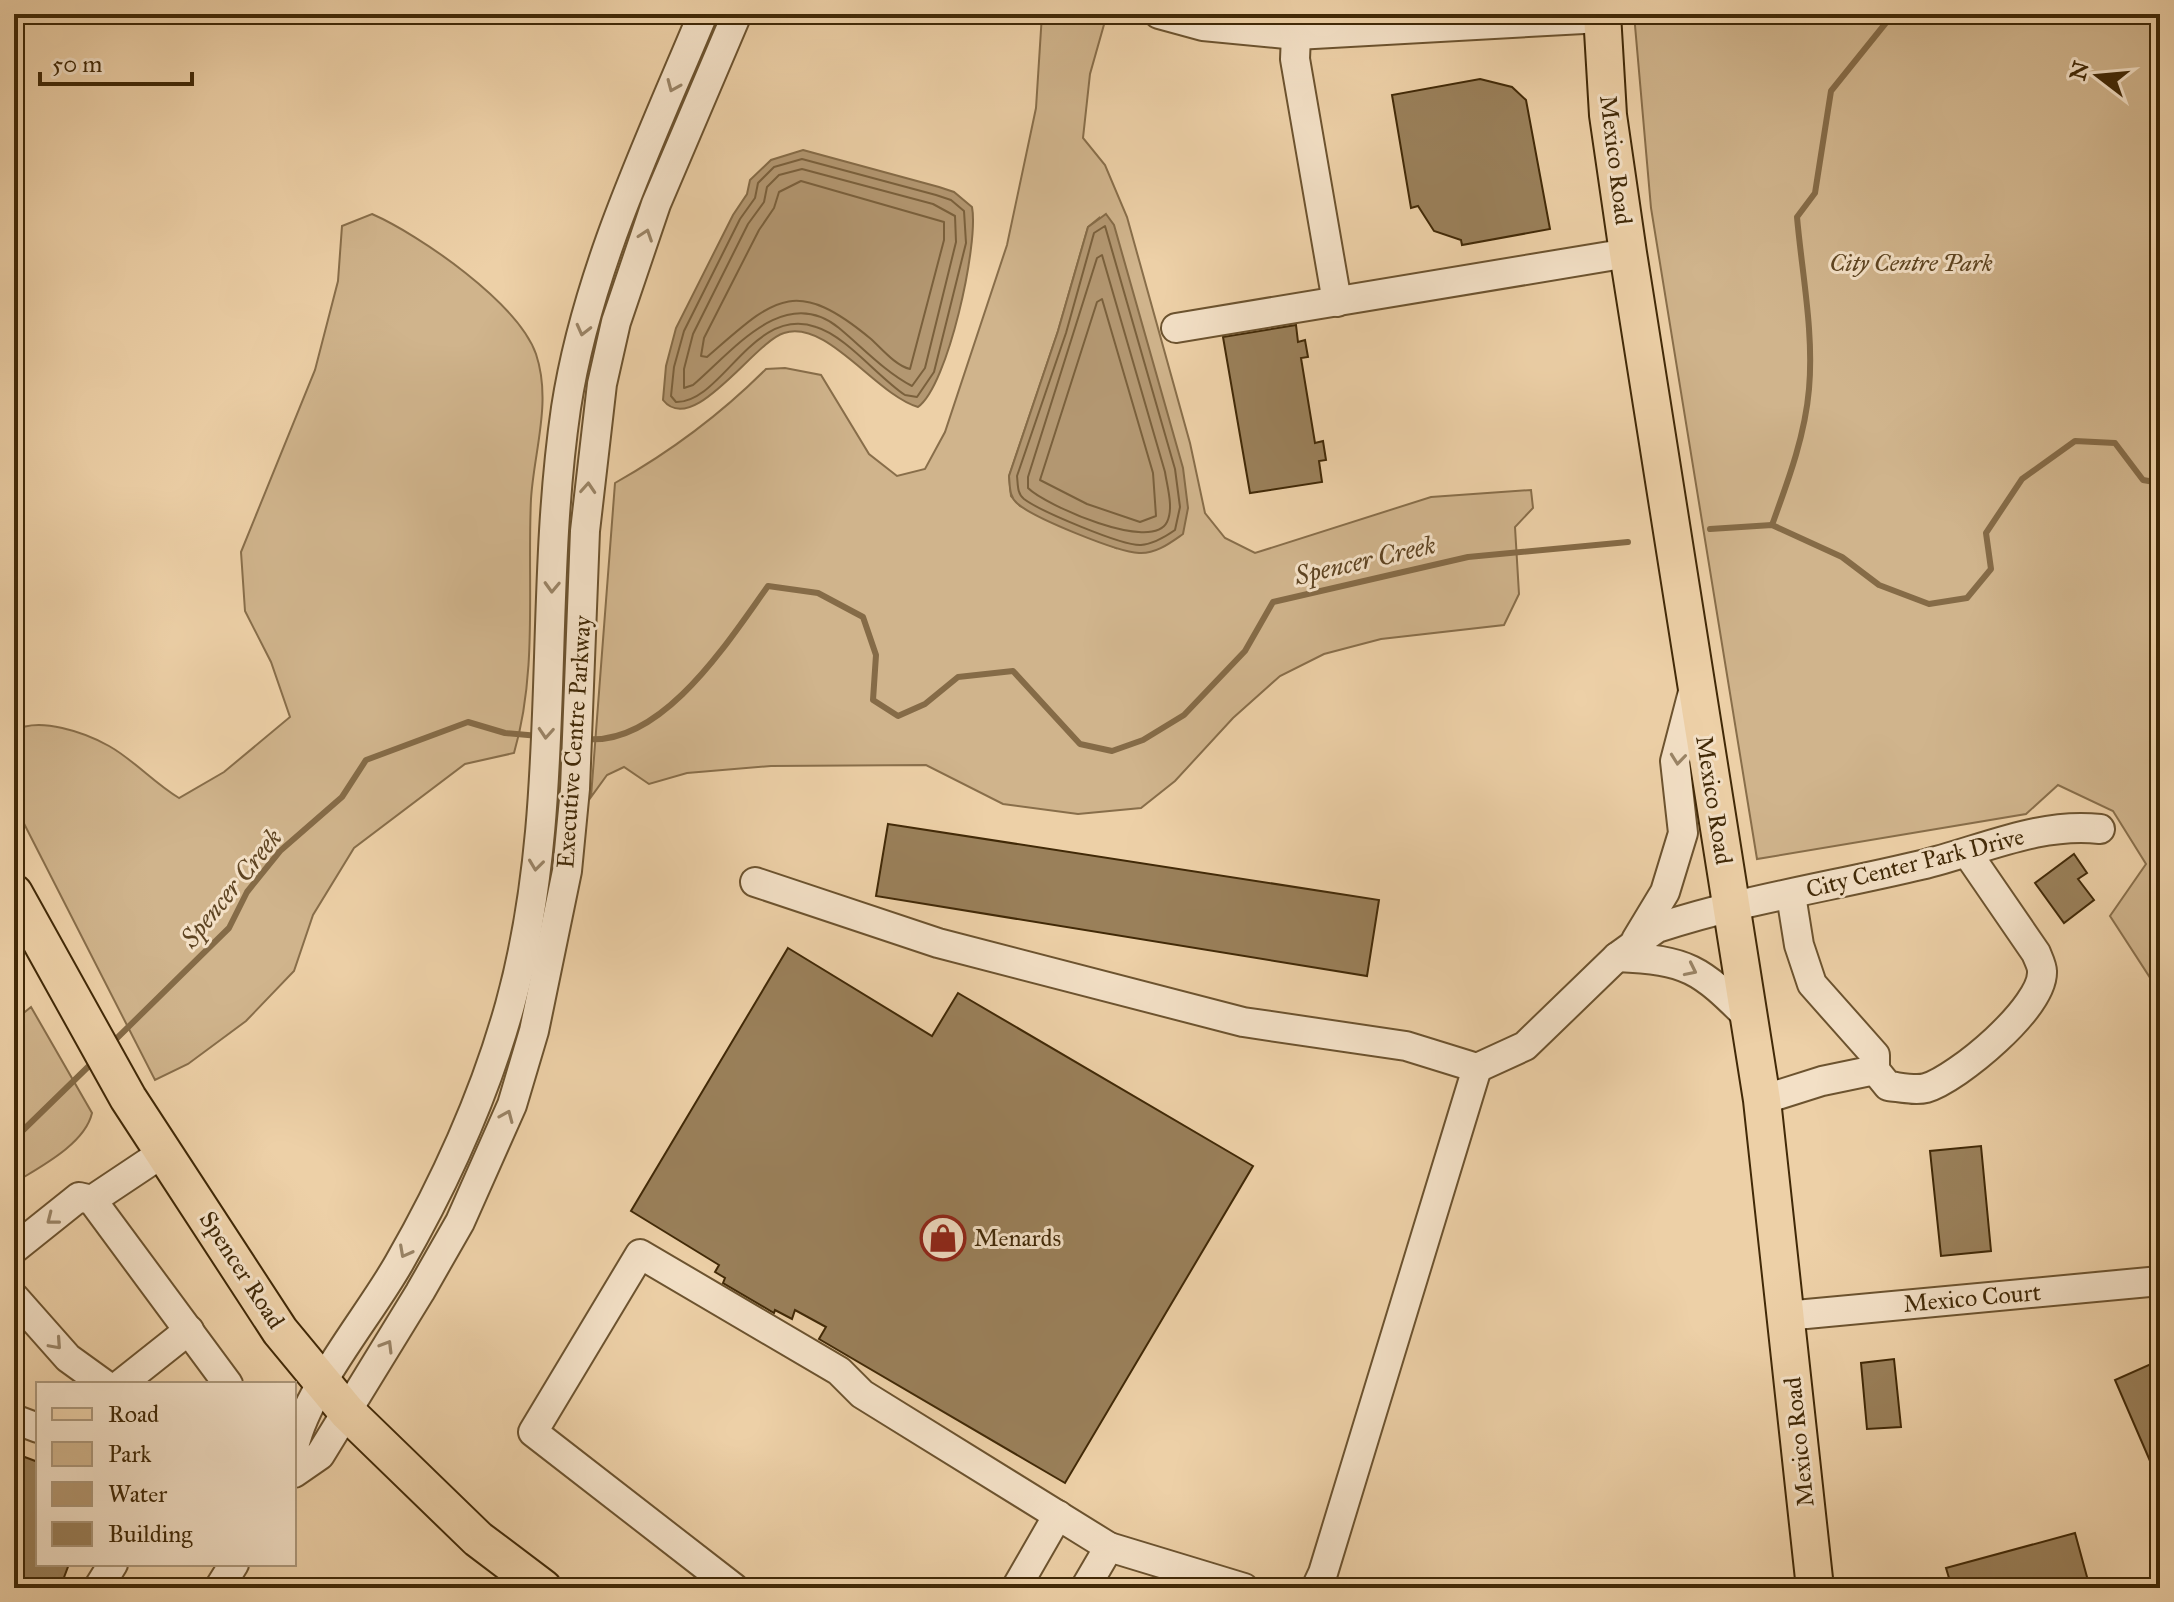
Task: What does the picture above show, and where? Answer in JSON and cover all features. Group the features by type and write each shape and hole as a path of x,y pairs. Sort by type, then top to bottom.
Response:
{"main road":[{"name":"Mexico Road","path":"1602,16 1608,115 1628,253 1762,1100 1815,1588"},
{"name":"Spencer Road","path":"14,893 128,1098 280,1331 347,1412 478,1539 543,1588"}],"street":[{"name":"Executive Centre Parkway","path":"296,1438 324,1384 399,1263 468,1126 510,1003 524,942 537,858 550,679 558,477 576,356 607,252 703,14"},
{"name":"Executive Centre Parkway","path":"296,1472 320,1455 460,1222 512,1105 554,948 575,789 589,468 602,384 616,322 656,204 737,14"},
{"path":"1159,14 1203,26 1262,35 1296,35 1412,22 1602,16"},
{"path":"1296,35 1297,67 1337,302"},
{"path":"1176,328 1628,253"},
{"path":"755,882 938,943 1212,1014 1406,1046 1477,1068 1525,1046 1627,948 1665,892 1683,833 1675,761 1695,683"},
{"name":"City Center Park Drive","path":"1627,948 1680,920 1968,854 2053,828 2100,829"},
{"path":"1791,895 1799,945 1812,984 1875,1055 1875,1070 1888,1086 1923,1090 1948,1078 1987,1049 2037,989 2042,972 2036,953 1968,854"},
{"path":"1627,948 1693,968 1749,1018"},
{"path":"1316,1588 1328,1558 1477,1068"},
{"path":"1762,1100 1822,1081 1875,1070"},
{"path":"92,1200 164,1152"},
{"path":"14,1249 79,1197 92,1200 227,1382"},
{"path":"734,1588 533,1432 640,1254 839,1371 862,1394 1109,1547 1244,1588"},
{"name":"Mexico Court","path":"1785,1316 2160,1281"},
{"path":"14,1297 68,1358 101,1382"},
{"path":"124,1382 189,1330"},
{"path":"14,1419 36,1427"},
{"path":"1016,1588 1058,1515"},
{"path":"1085,1588 1109,1547"},
{"path":"98,1588 112,1566"},
{"path":"219,1588 233,1566"}],"green space":[{"path":"1042,14 1107,14 1090,74 1083,138 1105,165 1127,217 1190,443 1205,513 1225,538 1255,553 1431,497 1531,490 1533,508 1515,527 1519,594 1504,625 1381,639 1324,654 1280,676 1233,718 1175,781 1141,808 1078,814 1003,804 926,765 771,766 687,773 649,784 624,767 607,775 591,797 615,483 694,431 766,369 785,368 821,375 869,454 897,476 925,469 945,432 1007,245 1036,108","holes":["1099,218 1116,548 1020,506 1011,496 1009,476 1058,331 1088,227"]},
{"name":"City Centre Park","path":"1634,14 2160,14 2160,993 2110,916 2146,864 2113,811 2058,785 2026,814 1757,859 1651,208"},
{"path":"372,214 440,254 489,293 526,334 541,372 541,426 531,499 529,659 514,753 465,764 354,848 313,915 294,971 246,1021 188,1064 155,1080 14,804 14,731 36,725 62,728 88,736 118,752 179,798 224,772 290,717 271,662 245,611 241,552 315,370 338,281 342,226"},
{"path":"31,1007 92,1113 81,1135 71,1145 14,1183 14,1029 15,1020"}],"water":[{"path":"803,150 954,192 972,207 971,250 966,281 940,372 918,407 902,400 817,337 800,332 784,333 771,340 707,398 690,407 676,408 663,400 666,366 676,328 733,215 747,194 750,180 771,160"},
{"path":"1106,214 1114,225 1183,468 1188,508 1183,534 1145,553 1113,547 1041,517 1015,501 1010,488 1009,476 1058,331 1088,227"}],"building":[{"path":"1480,79 1512,87 1526,100 1550,229 1462,245 1461,240 1434,231 1418,206 1411,208 1392,95"},
{"path":"1296,325 1298,342 1305,340 1308,357 1301,358 1315,443 1323,441 1326,460 1319,461 1322,482 1250,493 1223,337"},
{"path":"888,824 1379,900 1367,976 876,896"},
{"path":"2074,854 2087,873 2078,879 2094,900 2064,923 2035,883"},
{"name":"Menards","path":"788,948 932,1036 958,993 1253,1166 1065,1483 819,1339 826,1327 795,1310 792,1319 775,1310 774,1313 723,1283 725,1278 715,1272 719,1265 631,1211"},
{"path":"1981,1146 1991,1251 1941,1256 1930,1151"},
{"path":"1894,1359 1901,1427 1867,1429 1861,1363"},
{"path":"2160,1360 2160,1484 2115,1380"},
{"path":"14,1453 36,1461 36,1566 68,1566 60,1588 14,1588"},
{"path":"2075,1533 2090,1588 1952,1588 1946,1568"}],"waterway":[{"path":"1772,525 1800,441 1809,389 1809,325 1797,217 1815,193 1831,91 1889,19 1889,14"},
{"name":"Spencer Creek","path":"1710,529 1772,525 1842,557 1879,585 1929,604 1967,598 1991,569 1986,533 2022,479 2075,441 2115,443 2143,480 2160,483"},
{"name":"Spencer Creek","path":"586,739 614,737 641,726 667,708 714,660 768,586 818,593 863,617 876,655 873,700 898,716 925,704 958,677 1013,671 1080,744 1112,751 1143,740 1184,715 1245,651 1273,602 1468,557 1628,542"},
{"name":"Spencer Creek","path":"112,1043 229,928 247,892 280,851 342,797 366,760 468,722 505,733 539,736"},
{"name":"Spencer Creek","path":"14,1139 93,1062"}],"place":[{"name":"Menards","path":"943,1238"}]}
